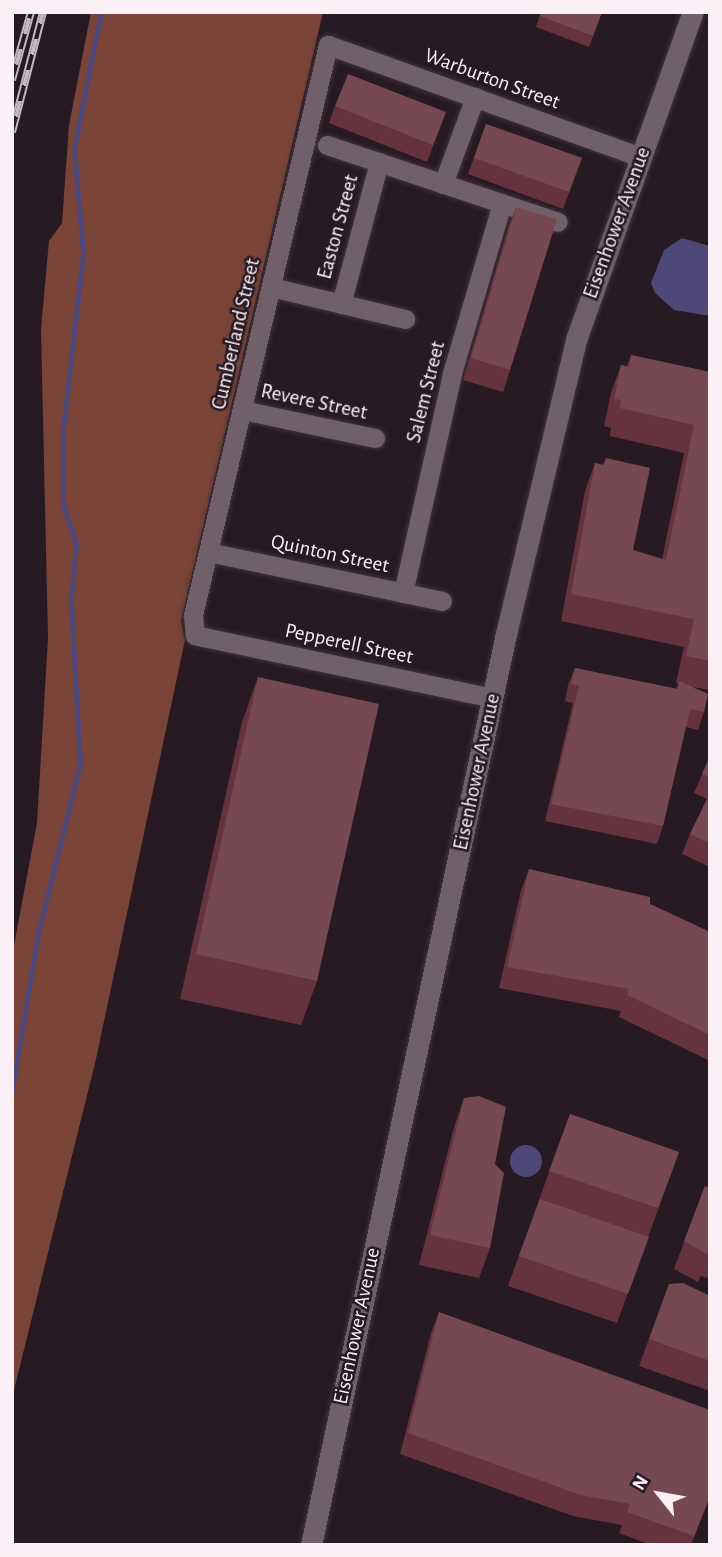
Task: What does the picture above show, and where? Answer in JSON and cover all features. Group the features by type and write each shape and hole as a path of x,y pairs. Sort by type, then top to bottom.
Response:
{"main road":[{"name":"Eisenhower Avenue","path":"311,1545 493,698 577,337 693,12"}],"street":[{"name":"Warburton Street","path":"328,45 640,157"},
{"name":"Cumberland Street","path":"195,635 208,552 328,45"},
{"path":"443,184 475,97"},
{"path":"327,145 558,222"},
{"name":"Easton Street","path":"341,304 379,162"},
{"name":"Salem Street","path":"403,593 452,373 502,203"},
{"path":"271,287 405,319"},
{"name":"Revere Street","path":"242,410 375,438"},
{"name":"Quinton Street","path":"208,552 442,601"},
{"name":"Pepperell Street","path":"195,635 493,698"}],"shaded area":[{"path":"91,12 323,12 181,621 185,640 96,1059 12,1398 12,956 37,823 48,638 41,329 49,241 62,223 69,125"},
{"path":"682,238 710,246 710,316 674,310 655,293 651,283 664,250"},
{"path":"526,1145 537,1150 542,1161 537,1172 526,1177 515,1172 510,1161 515,1150"}],"building":[{"path":"541,12 602,12 593,36 540,16"},
{"path":"348,74 446,112 433,145 335,106"},
{"path":"486,124 582,158 569,192 474,158"},
{"path":"516,207 557,219 510,370 471,358"},
{"path":"631,355 710,372 710,661 686,656 694,619 571,594 595,463 604,465 606,458 650,468 633,550 666,560 694,425 620,408 621,400 614,399 621,365 629,367"},
{"path":"575,668 678,689 679,681 708,694 704,712 690,709 663,826 551,804 579,686 571,684"},
{"path":"258,677 379,704 317,981 196,954"},
{"path":"710,756 710,778 702,774"},
{"path":"710,793 710,843 690,834"},
{"path":"529,869 650,897 650,904 710,932 710,1035 627,995 629,989 507,967"},
{"path":"479,1096 506,1107 495,1164 504,1173 490,1248 430,1235 464,1098"},
{"path":"570,1114 679,1152 658,1208 549,1171"},
{"path":"705,1186 710,1188 708,1255 684,1241"},
{"path":"540,1199 649,1237 628,1294 519,1256"},
{"path":"683,1283 710,1296 710,1361 649,1339 669,1284"},
{"path":"439,1312 710,1410 710,1496 694,1536 627,1512 630,1504 581,1495 408,1433"}],"waterway":[{"path":"12,1089 38,933 80,764 71,601 76,544 63,505 63,429 83,253 74,149 101,12"}],"railway":[{"path":"12,80 31,12"},
{"path":"12,132 43,12"}]}
